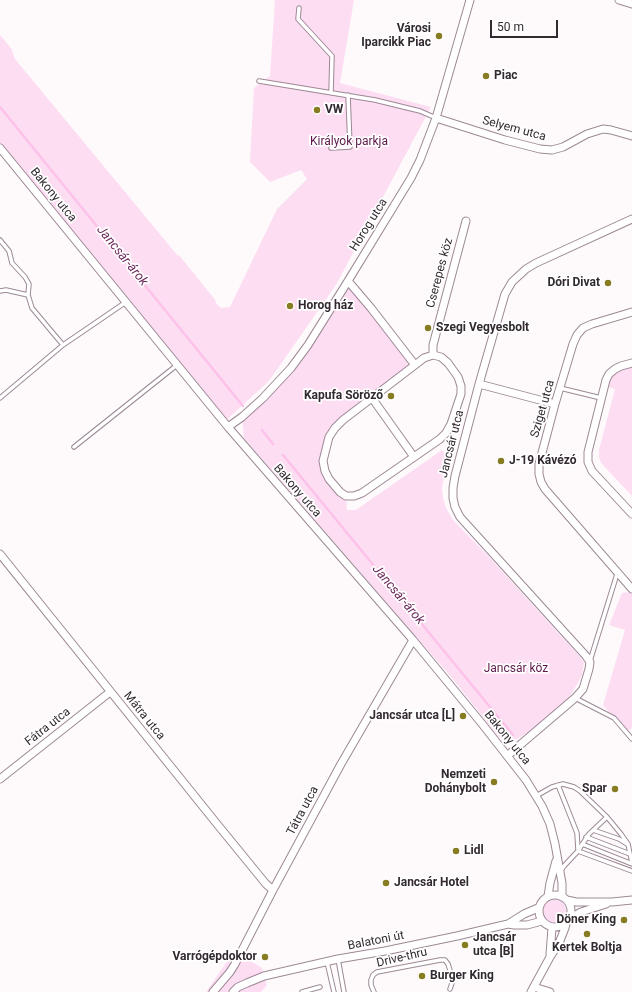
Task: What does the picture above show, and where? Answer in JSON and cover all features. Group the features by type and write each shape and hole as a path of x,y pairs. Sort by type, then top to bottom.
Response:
{"street":[{"name":"Horog utca","path":"228,427 242,417 263,398 291,368 308,346 411,178 420,160 436,118 470,0"},
{"path":"619,0 632,4"},
{"name":"Selyem utca","path":"436,118 505,140 540,149 552,150 563,147 587,134 603,129 632,136"},
{"name":"Bakony utca","path":"0,148 228,427 413,640 508,756 536,796 550,824 564,898"},
{"name":"Jancsár utca","path":"590,662 460,517 455,508 453,488 479,384 505,294 512,282 536,262 632,219"},
{"name":"Cserepes köz","path":"433,355 433,345 466,221"},
{"path":"348,281 415,365"},
{"name":"Sziget utca","path":"632,312 592,324 584,328 577,335 555,404 539,464 541,482 546,489 632,589"},
{"path":"433,355 441,357 448,363 458,377 462,394 451,424 446,433 440,439 372,487 354,496 346,496 340,492 325,471 323,461 329,437 343,420 415,365 424,358 433,355"},
{"path":"632,363 615,369 606,380 588,452 588,462 592,471 632,514"},
{"path":"479,384 555,404"},
{"path":"372,398 414,457"},
{"name":"Mátra utca","path":"0,554 110,692 266,884 273,890"},
{"name":"Tátra utca","path":"213,992 235,964 341,764 413,640"},
{"path":"508,756 575,698 583,689 590,662"},
{"name":"Fátra utca","path":"0,779 110,692"},
{"name":"Bakony utca","path":"548,896 557,858"},
{"path":"612,902 581,912 562,926 552,928 544,924 538,915 540,903 548,896 558,895 576,902 612,902 632,900"},
{"path":"550,992 532,989 559,942 571,914 570,904 564,898"},
{"name":"Balatoni út","path":"233,992 247,982 264,976 338,959 385,951 508,924 524,914 538,908"},
{"name":"Balatoni út","path":"508,924 527,925 542,921"},
{"path":"550,957 552,928"},
{"path":"240,992 247,982"}],"lane":[{"path":"299,8 298,19 332,56 331,93"},
{"path":"259,81 348,95 399,106 436,118"},
{"path":"331,148 350,147 348,95"},
{"path":"0,240 9,251 12,262 29,284 28,295 32,308 63,345"},
{"path":"0,292 6,290 28,295"},
{"path":"0,398 63,345 126,302"},
{"path":"74,447 177,365"},
{"path":"560,388 601,400"},
{"path":"590,662 618,572"},
{"path":"575,698 614,718 632,739"},
{"path":"536,796 558,785 563,784 574,787 586,796 607,817 621,834 628,844 632,863"},
{"path":"558,785 577,833 578,851"},
{"path":"560,873 564,866 578,851 586,837 607,817"},
{"path":"593,830 619,839 628,844"},
{"path":"586,837 630,854"},
{"path":"582,844 632,863"},
{"path":"578,851 632,871"},
{"path":"338,959 344,992"},
{"name":"Drive-thru","path":"374,992 371,985 371,980 373,975 377,972 440,960 445,960 448,964 453,980 450,990"},
{"path":"327,962 334,992"},
{"path":"303,992 320,987"}],"green space":[{"name":"Királyok parkja","path":"275,0 354,0 340,83 431,107 336,285 269,381 221,425 0,155 0,35 11,48 15,59 178,256 179,255 216,301 215,302 221,308 230,307 277,209 307,179 301,170 270,182 250,162 254,88 270,76"},
{"name":"Jancsár köz","path":"348,281 415,365 343,420 329,437 325,471 346,496 347,510 356,510 442,450 450,459 442,488 446,508 453,520 491,559 584,663 582,675 568,699 530,731 517,739 505,741 499,737 452,678 244,438 242,417 291,368"},
{"path":"632,363 632,496 601,463 599,450 615,389 605,386 609,374"},
{"path":"628,592 632,594 632,728 626,732 603,705 625,630 609,625 622,593"},
{"path":"554,899 559,900 565,906 565,916 559,922 554,923 549,922 543,916 542,911 543,906 549,900"},
{"path":"234,951 262,968 267,985 261,992 206,992"}],"waterway":[{"name":"Jancsár-árok","path":"0,107 243,406"},
{"name":"Jancsár-árok","path":"262,430 273,444"},
{"name":"Jancsár-árok","path":"283,455 513,735"}],"place":[{"name":"Városi Iparcikk Piac","path":"439,36"},
{"name":"Piac","path":"486,76"},
{"name":"VW","path":"317,110"},
{"name":"Dóri Divat","path":"608,283"},
{"name":"Horog ház","path":"290,306"},
{"name":"Szegi Vegyesbolt","path":"428,328"},
{"name":"Kapufa Söröző","path":"391,396"},
{"name":"J-19 Kávézó","path":"501,461"},
{"name":"Jancsár utca [L]","path":"463,716"},
{"name":"Nemzeti Dohánybolt","path":"494,782"},
{"name":"Spar","path":"615,789"},
{"name":"Lidl","path":"456,851"},
{"name":"Jancsár Hotel","path":"386,883"},
{"name":"Döner King","path":"624,920"},
{"name":"Kertek Boltja","path":"587,934"},
{"name":"Jancsár utca [B]","path":"465,945"},
{"name":"Varrógépdoktor","path":"265,957"},
{"name":"Burger King","path":"422,976"}]}
